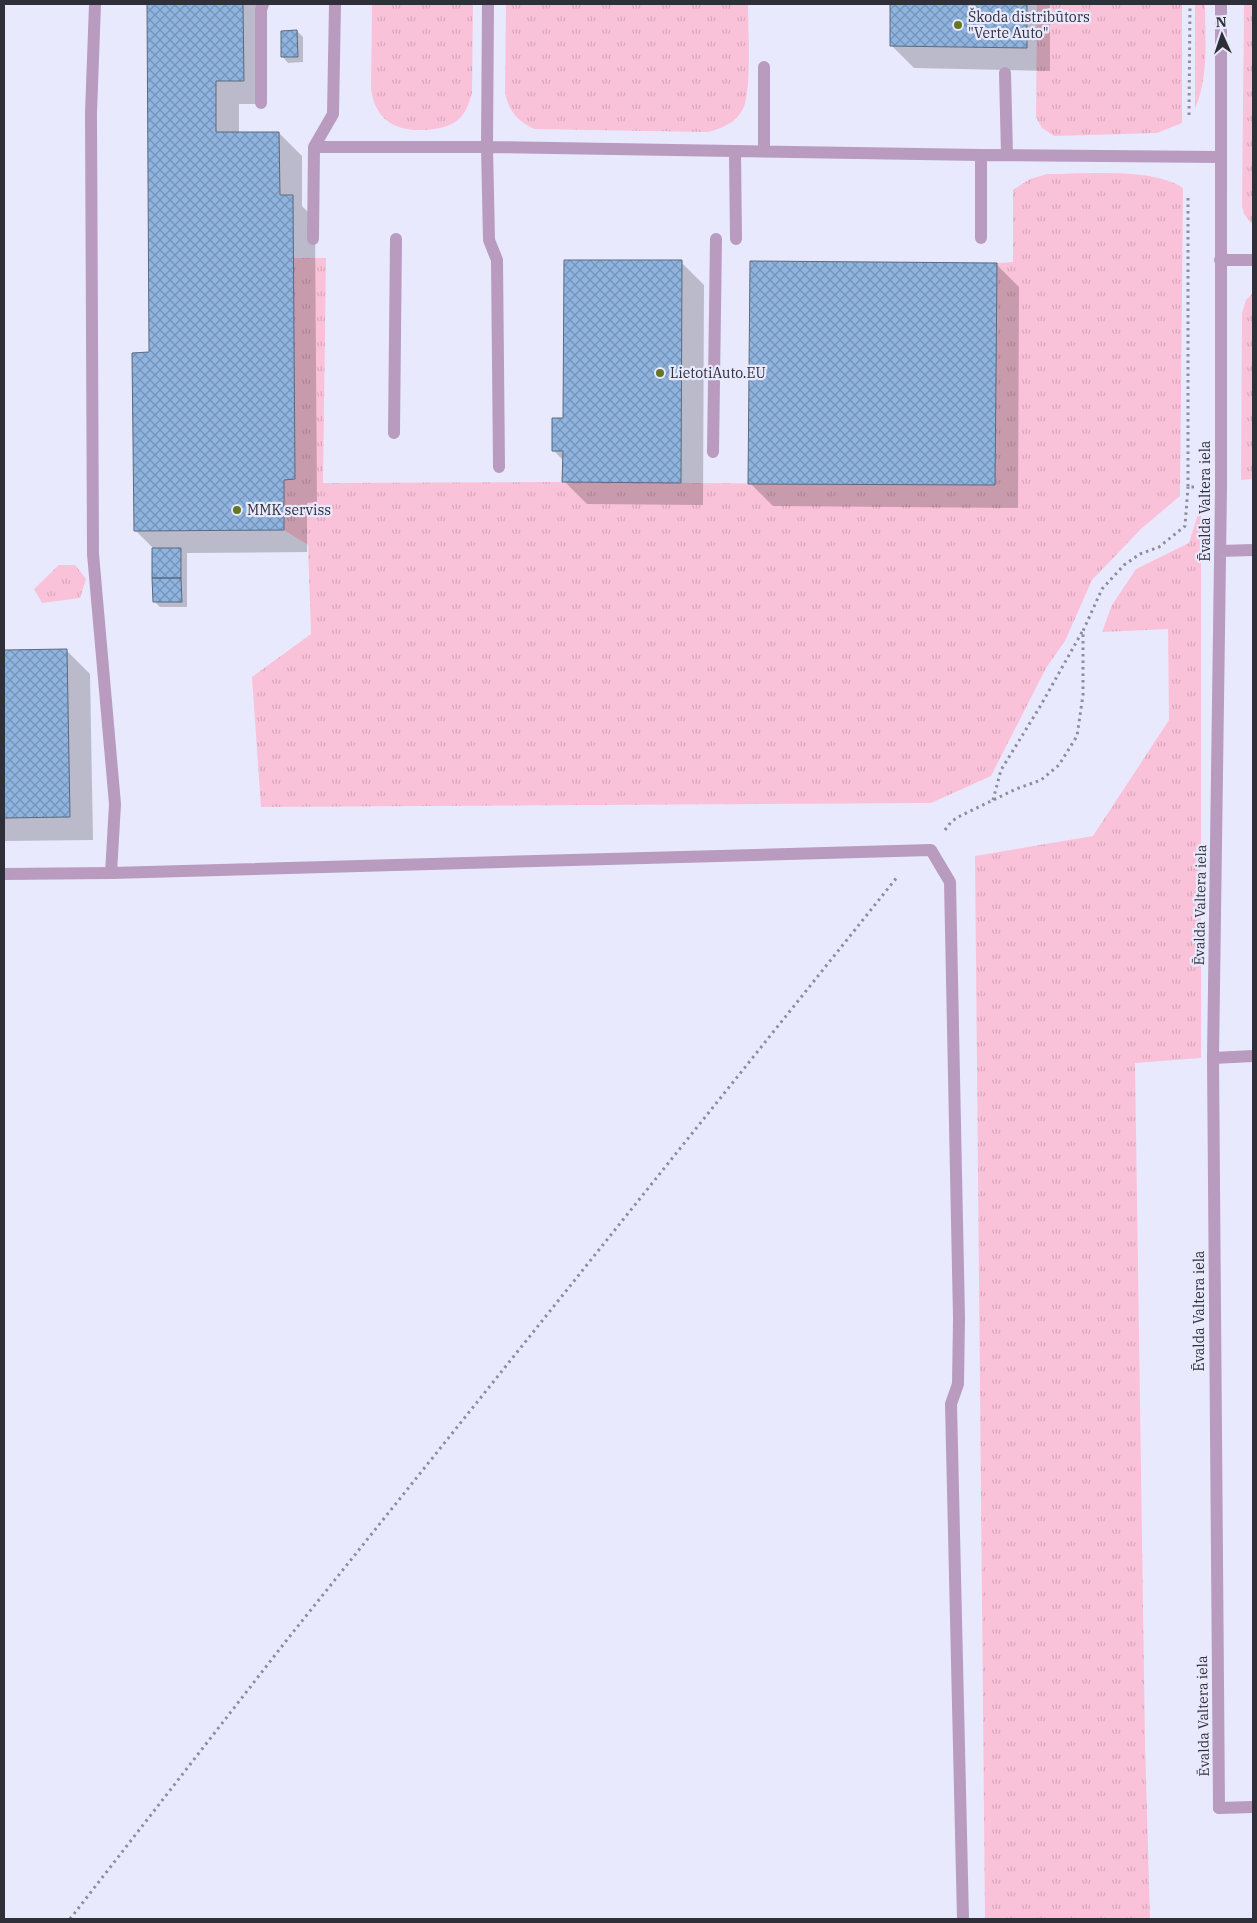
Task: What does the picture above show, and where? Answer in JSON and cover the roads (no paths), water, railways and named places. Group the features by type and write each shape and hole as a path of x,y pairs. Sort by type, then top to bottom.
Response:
{"street":[{"path":"95,4 91,113 93,554 115,804 111,873"},
{"path":"261,103 261,10 263,4"},
{"path":"313,239 314,147 333,114 335,4"},
{"path":"488,4 487,147 489,240 497,260 499,467"},
{"name":"Ēvalda Valtera iela","path":"1221,4 1221,488 1213,1058 1220,1808 1253,1807"},
{"path":"764,67 764,151"},
{"path":"1005,73 1007,155"},
{"path":"314,147 487,147 735,152 1220,157"},
{"path":"735,152 736,239"},
{"path":"981,155 981,238"},
{"path":"394,433 396,239"},
{"path":"713,452 716,239"},
{"path":"1220,260 1253,260"},
{"path":"1220,551 1253,550"},
{"path":"4,874 111,873 931,850 950,882 959,1318 958,1384 951,1404 962,1919"},
{"path":"1213,1058 1253,1056"}],"place":[{"name":"Škoda distribūtors \"Verte Auto\"","path":"958,25"},
{"name":"LietotiAuto.EU","path":"660,373"},
{"name":"MMK serviss","path":"237,510"}]}
